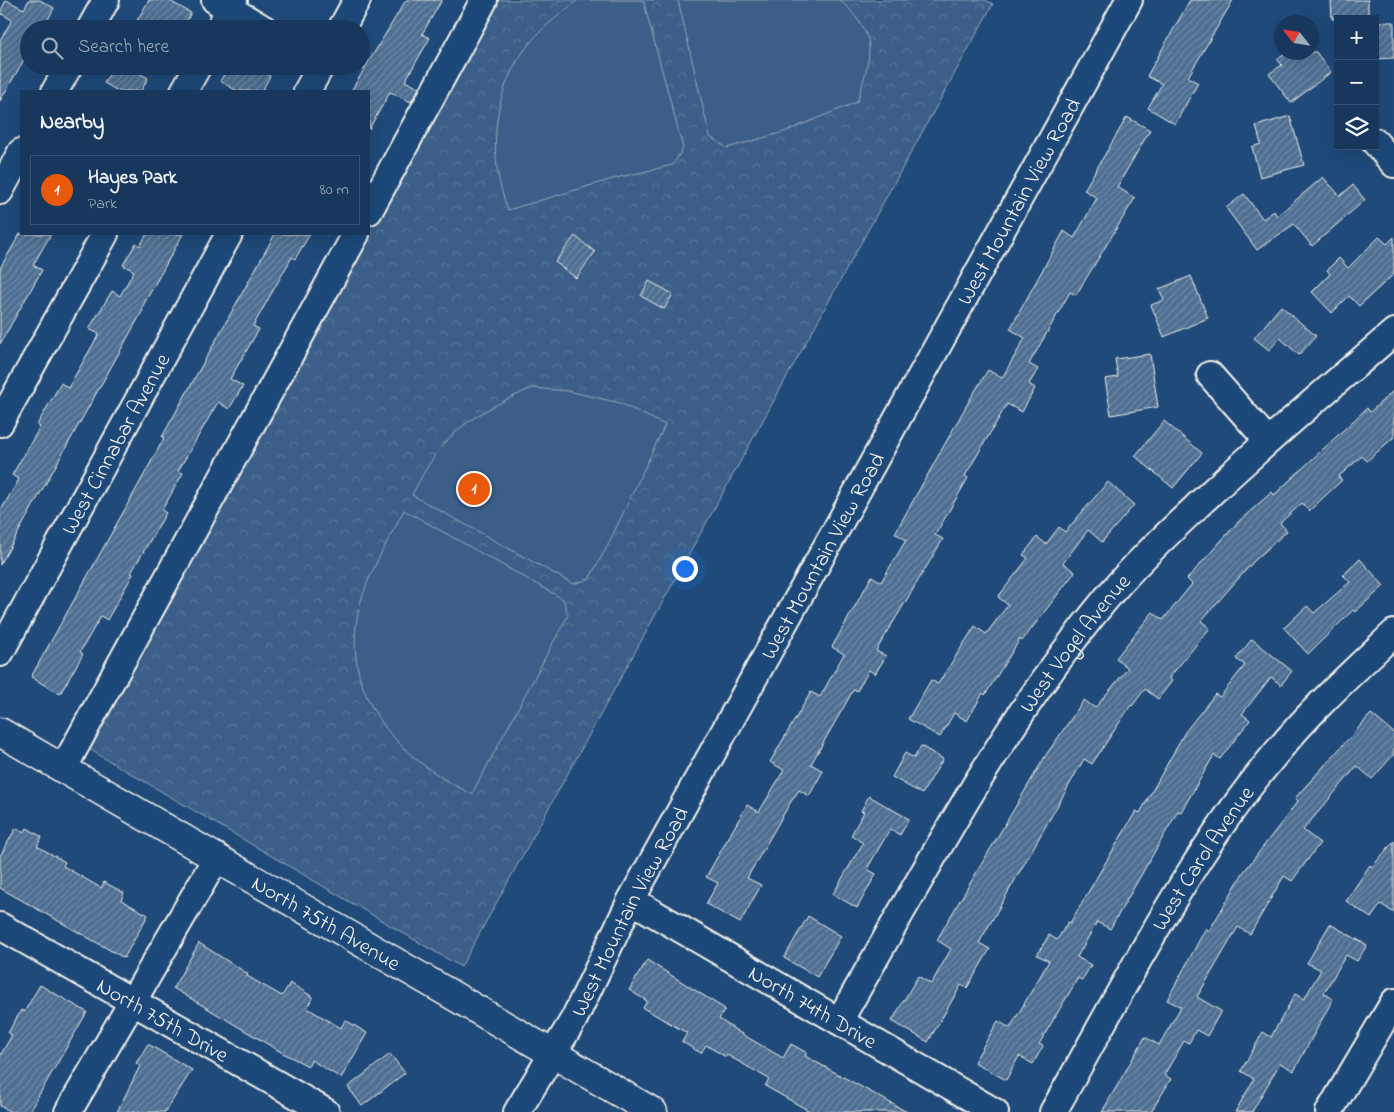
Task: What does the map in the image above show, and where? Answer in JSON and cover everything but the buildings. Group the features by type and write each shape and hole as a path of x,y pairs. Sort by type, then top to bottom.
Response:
{"main road":[{"name":"North 75th Avenue","path":"0,732 653,1112"}],"street":[{"path":"95,20 106,0"},
{"path":"346,20 357,0"},
{"path":"370,209 484,0"},
{"name":"West Mountain View Road","path":"517,1112 574,1019 631,900 1129,0"},
{"path":"224,9 246,20"},
{"path":"56,90 64,75"},
{"path":"185,90 193,75"},
{"path":"308,90 316,75"},
{"path":"1379,147 1394,164"},
{"path":"0,191 20,154"},
{"path":"0,423 104,235"},
{"name":"West Cinnabar Avenue","path":"0,653 228,235"},
{"path":"63,769 355,235"},
{"name":"West Vogel Avenue","path":"839,1022 958,817 1058,659 1106,598 1162,538 1268,441 1394,332"},
{"path":"1210,375 1268,441"},
{"name":"West Carol Avenue","path":"1053,1112 1192,868 1229,816 1277,752 1336,688 1394,633"},
{"path":"68,1112 217,857"},
{"name":"North 74th Drive","path":"631,900 995,1112"},
{"name":"North 75th Drive","path":"0,926 326,1112"},
{"path":"1329,1112 1394,1002"}],"green space":[{"path":"494,0 985,0 993,4 461,967 82,745 370,235 370,224"},
{"path":"578,0 643,0 683,148 673,165 616,178 508,210 497,170 496,150 496,129 504,89 512,70 529,44 548,24"},
{"path":"678,0 839,0 859,21 868,42 867,69 857,102 784,132 727,148 710,137"},
{"path":"532,388 568,391 620,403 665,425 607,547 589,579 573,584 412,495 423,473 435,456 460,428 491,408"},
{"path":"404,510 563,599 568,615 472,794 425,766 404,748 386,728 371,706 361,681 356,655 358,611 368,581"}],"place":[{"name":"Hayes Park","path":"474,489"}]}
